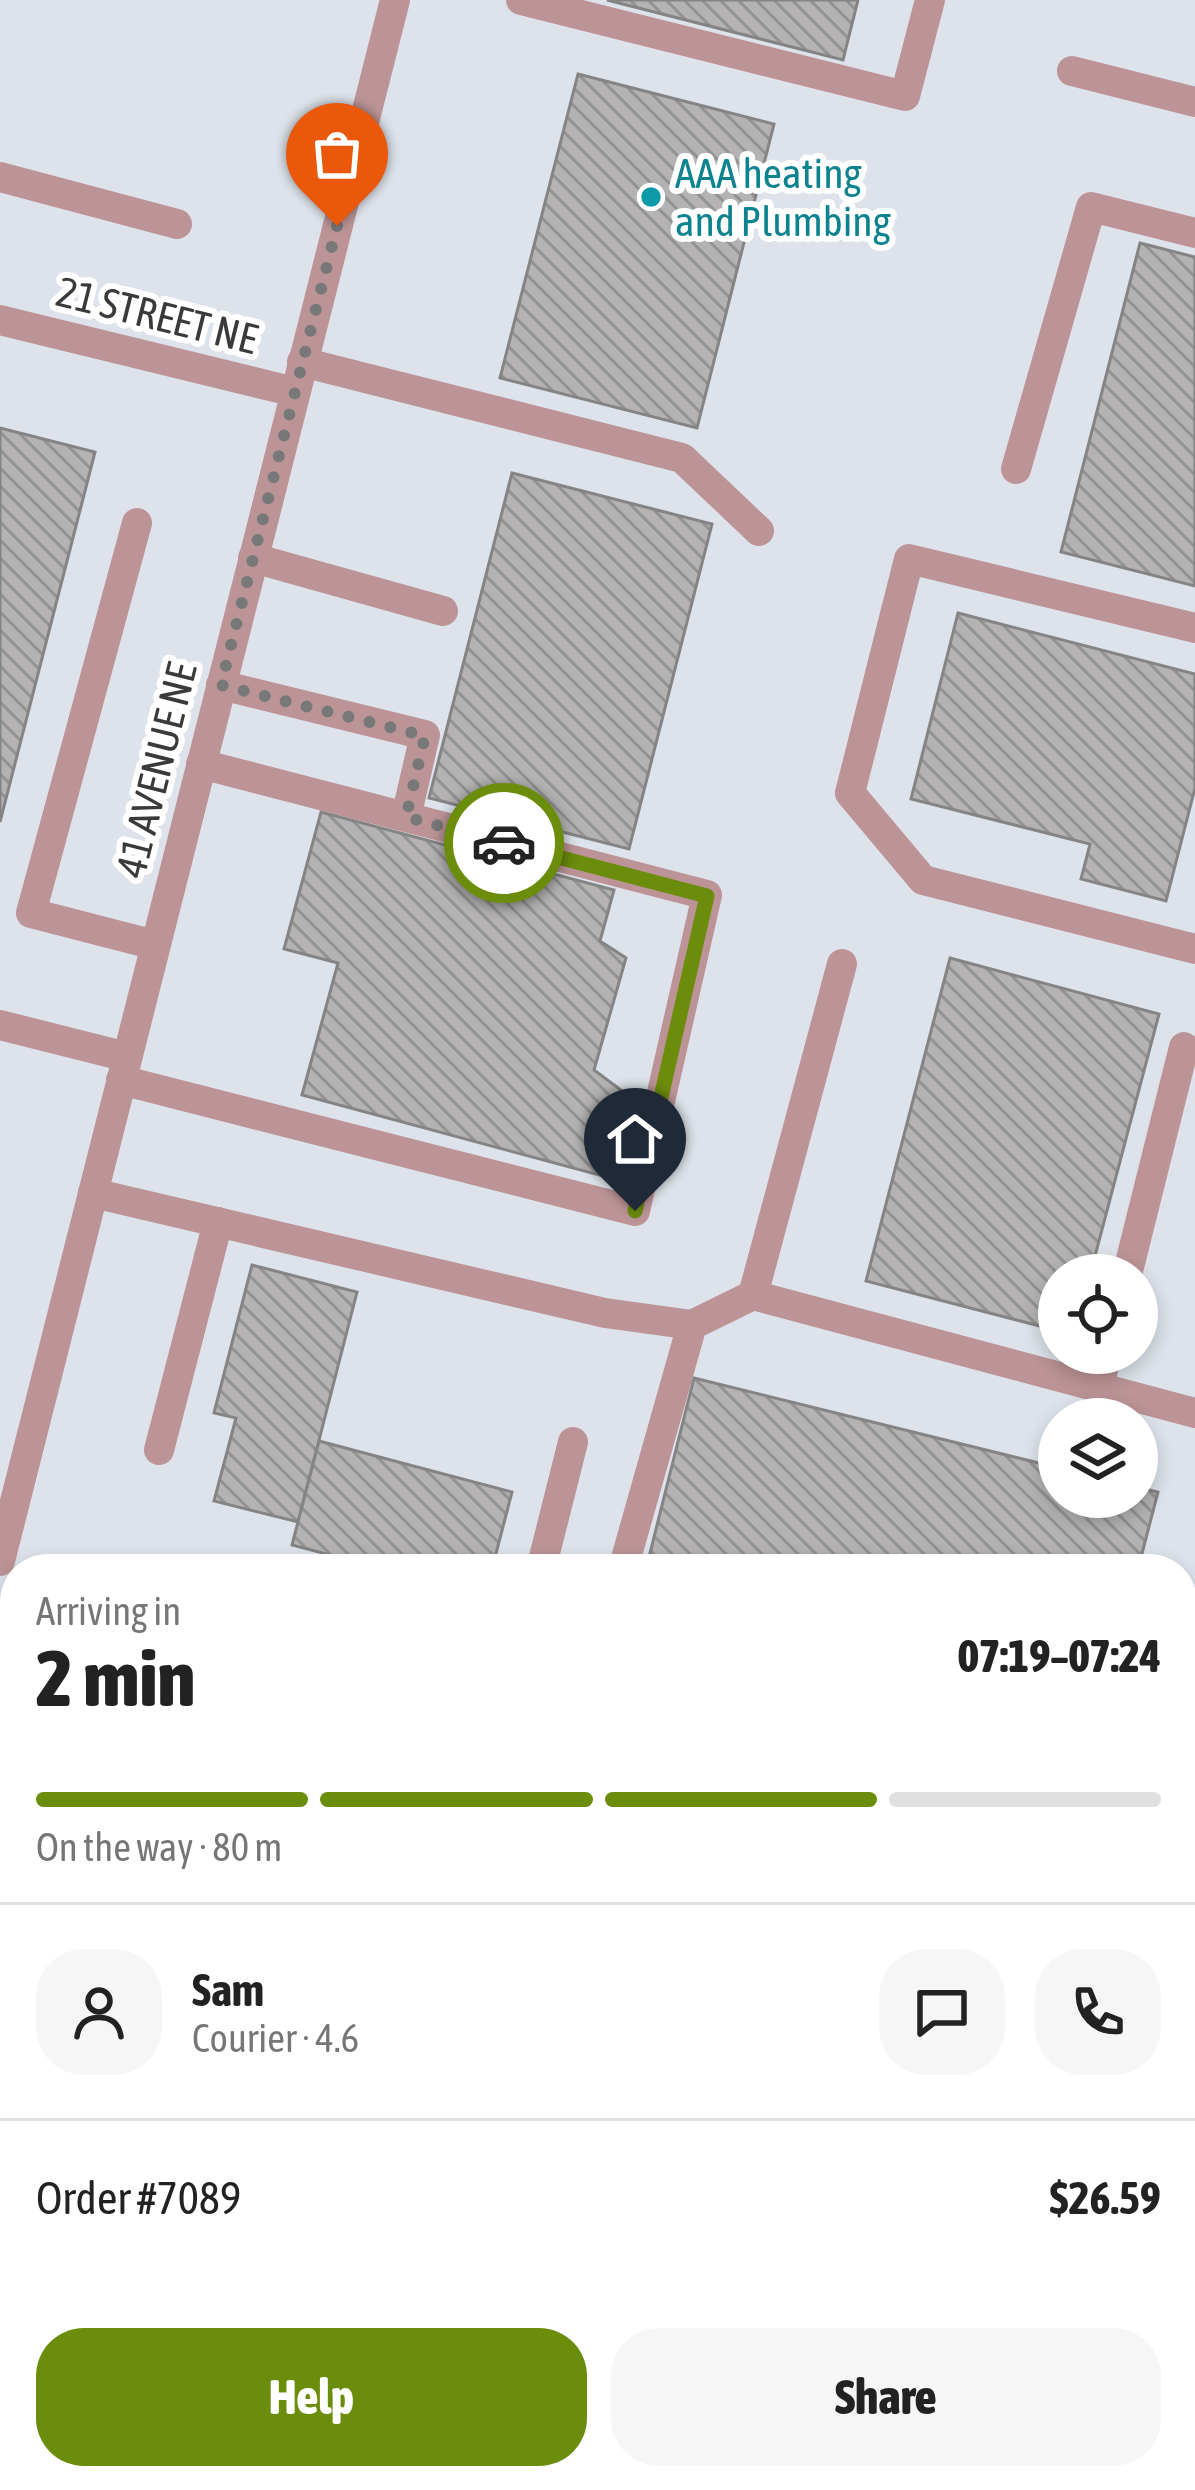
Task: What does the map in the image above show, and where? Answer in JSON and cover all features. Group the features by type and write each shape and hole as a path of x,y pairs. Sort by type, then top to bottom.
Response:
{"street":[{"name":"41 AVENUE NE","path":"2,1554 395,0"},
{"path":"521,0 553,4 905,96 930,0"},
{"path":"1072,71 1195,102"},
{"path":"0,177 178,224"},
{"path":"1016,469 1091,206 1195,232"},
{"name":"21 STREET NE","path":"0,320 295,392"},
{"path":"302,362 682,458 759,530"},
{"path":"137,523 32,914 155,945"},
{"path":"253,558 443,611"},
{"path":"1195,628 908,559 850,793 923,880 1195,949"},
{"path":"221,685 425,736 406,817"},
{"path":"0,1025 124,1069 635,1211 707,896 201,764"},
{"path":"753,1295 842,964"},
{"path":"1132,1254 1184,1047"},
{"path":"93,1193 605,1313 692,1325 753,1295 1195,1413"},
{"path":"160,1450 218,1222"},
{"path":"627,1554 692,1325"},
{"path":"1099,1387 1102,1374"},
{"path":"545,1554 573,1442"}],"shaded area":[{"path":"0,0 1195,0 1195,1554 0,1554"}],"building":[{"path":"607,0 858,0 843,60"},
{"name":"AAA heating and Plumbing","path":"578,74 774,124 697,428 500,378"},
{"path":"1140,243 1195,257 1195,586 1061,552"},
{"path":"0,428 95,452 0,822"},
{"path":"512,473 712,524 629,849 429,798"},
{"path":"958,613 1195,674 1195,788 1166,901 1081,879 1090,844 911,799"},
{"path":"321,812 614,890 600,941 626,958 594,1070 621,1090 597,1122 624,1142 614,1179 302,1095 338,963 284,949"},
{"path":"950,958 1159,1014 1096,1254 1038,1254 1038,1326 866,1281"},
{"path":"252,1265 357,1292 298,1522 214,1501 236,1418 214,1413"},
{"path":"694,1378 1038,1463 1038,1518 1151,1518 1142,1554 650,1554"},
{"path":"319,1441 512,1492 496,1554 326,1554 292,1545"}],"way so far":[{"path":"337,226 221,685 425,736 406,817 504,843"}],"place":[{"name":"AAA heating and Plumbing","path":"651,197"}],"route":[{"path":"504,843 707,896 635,1211"}]}
